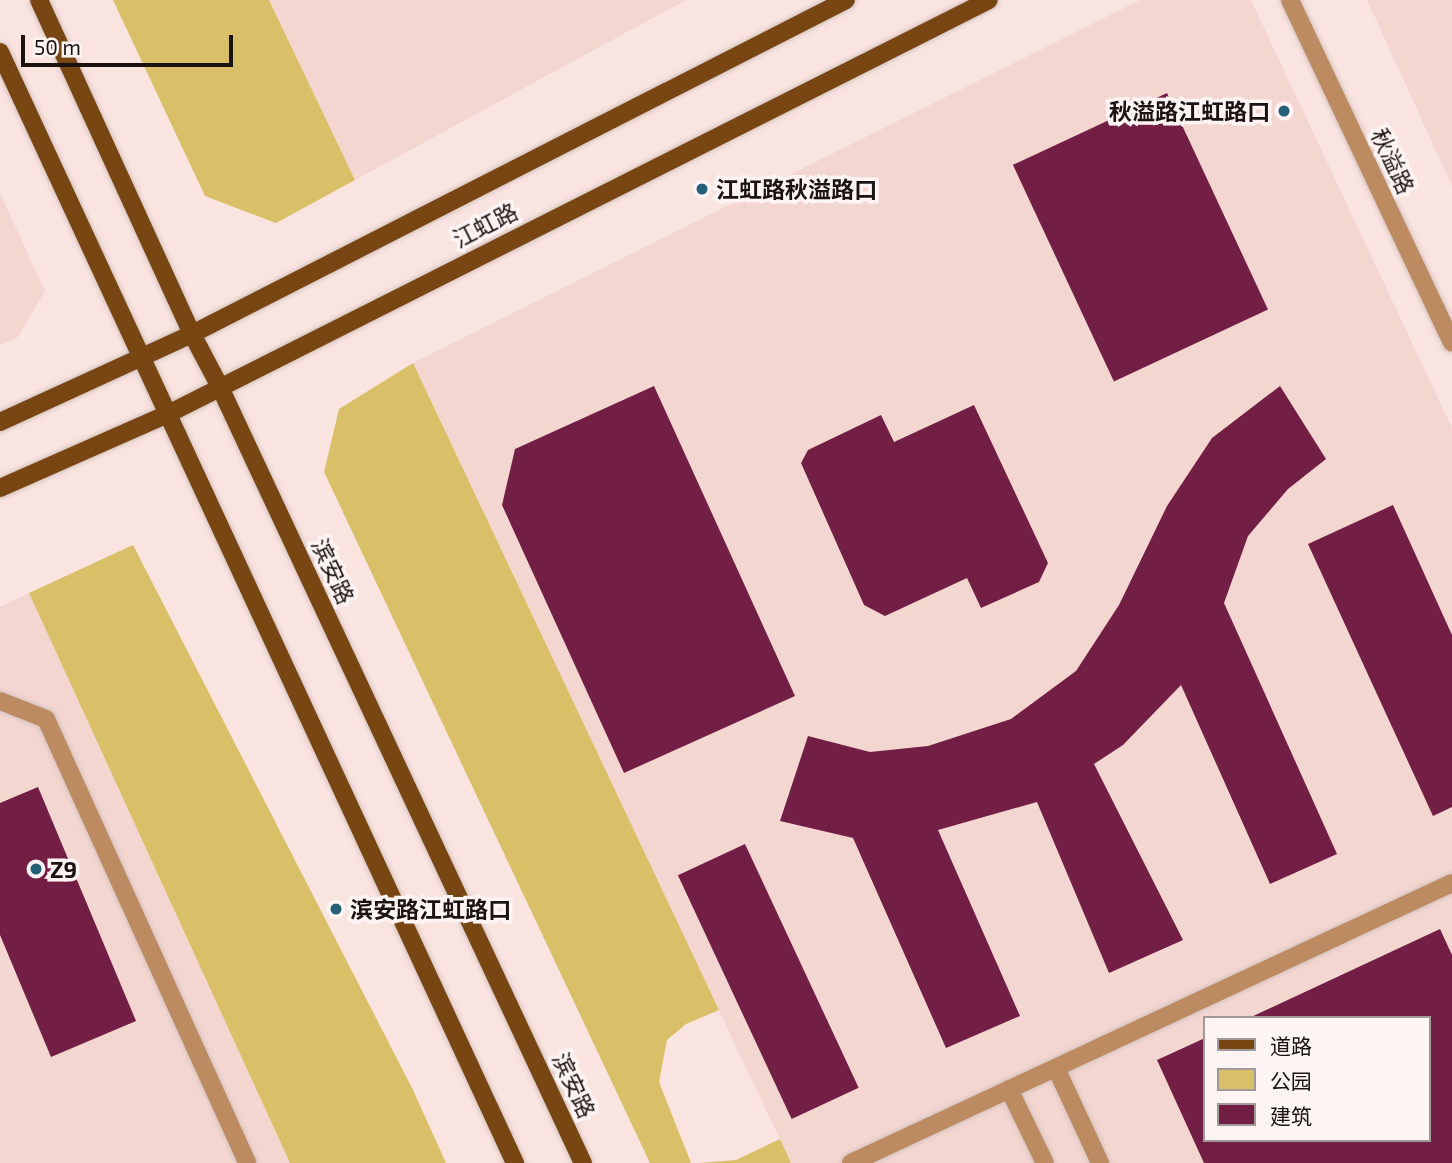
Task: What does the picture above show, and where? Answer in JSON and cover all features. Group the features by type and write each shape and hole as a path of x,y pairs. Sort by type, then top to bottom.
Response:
{"main road":[{"name":"滨安路","path":"39,0 192,334 219,386 583,1163"},
{"name":"江虹路","path":"0,422 192,334 846,0"},
{"name":"江虹路","path":"0,488 168,414 989,0"},
{"path":"0,52 515,1163"}],"street":[{"name":"秋溢路","path":"1290,0 1452,343"},
{"path":"0,701 46,719 247,1163"},
{"path":"851,1163 1452,883"},
{"path":"1056,1068 1100,1163"},
{"path":"1009,1089 1045,1163"}],"shaded area":[{"path":"269,0 686,0 355,180"},
{"path":"1140,0 1251,0 1452,428 1452,1163 791,1163 413,363"},
{"path":"1367,0 1452,0 1452,186"},
{"path":"0,193 45,291 18,337 0,345"},
{"path":"29,593 290,1163 0,1163 0,607"}],"green space":[{"path":"113,0 269,0 355,180 276,223 205,196"},
{"path":"413,363 719,1010 686,1024 667,1040 659,1082 691,1163 650,1163 324,472 339,409"},
{"path":"133,545 413,1090 446,1163 290,1163 29,593"},
{"path":"780,1139 791,1163 698,1163 736,1160"}],"building":[{"path":"1167,93 1268,310 1114,381 1013,165"},
{"path":"654,386 795,696 624,773 502,505 515,449"},
{"path":"1280,386 1326,459 1288,489 1248,536 1224,603 1337,854 1270,884 1181,685 1123,745 1094,764 1183,940 1109,973 1037,802 938,830 1020,1016 946,1048 853,838 780,821 808,736 870,752 928,746 1011,719 1076,671 1119,605 1167,506 1212,438"},
{"path":"974,405 1048,563 1039,582 981,608 967,578 885,616 864,605 801,463 808,450 881,415 894,442"},
{"path":"1393,505 1452,635 1452,807 1433,816 1308,544"},
{"name":"Z9","path":"38,787 136,1021 51,1057 0,935 0,803"},
{"path":"745,844 859,1088 792,1119 678,875"},
{"path":"1440,929 1452,955 1452,1163 1204,1163 1157,1060 1204,1038 1204,1142 1431,1142 1431,1016 1253,1016"}],"place":[{"name":"秋溢路江虹路口","path":"1284,111"},
{"name":"江虹路秋溢路口","path":"702,189"},
{"name":"Z9","path":"36,869"},
{"name":"滨安路江虹路口","path":"336,909"}]}
